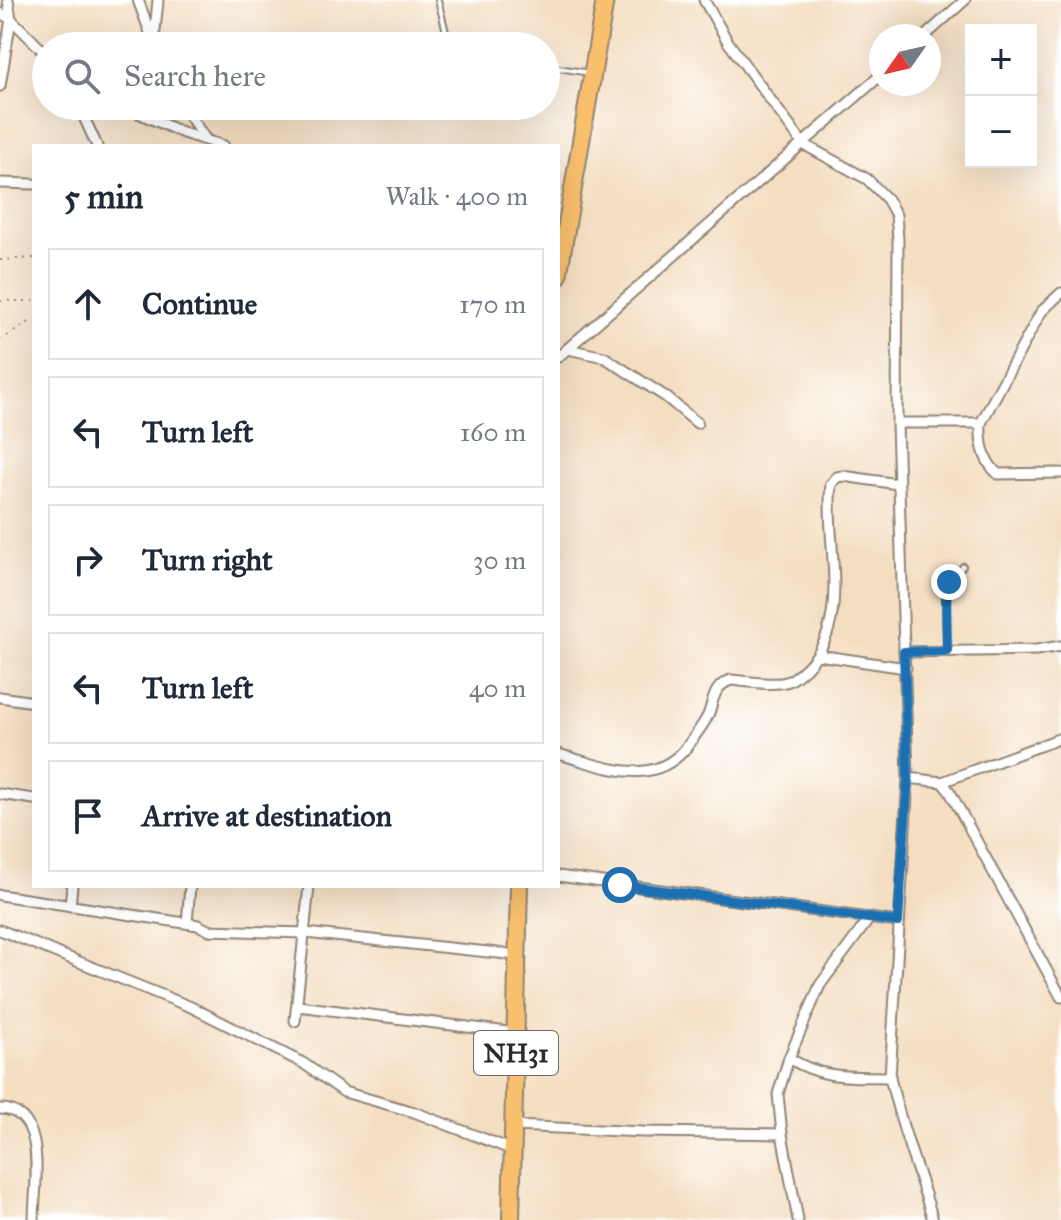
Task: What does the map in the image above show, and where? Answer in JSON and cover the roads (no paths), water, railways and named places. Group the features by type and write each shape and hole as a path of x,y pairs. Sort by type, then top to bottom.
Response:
{"highway":[{"path":"560,252 564,202 593,73 605,0"},
{"name":"NH31","path":"511,1220 519,888"}],"street":[{"path":"0,86 11,19 8,0"},
{"path":"138,0 150,32"},
{"path":"155,32 158,0"},
{"path":"704,0 728,42 803,144 867,179 887,199 896,215 898,484 908,778 890,1077 898,1114 933,1220"},
{"path":"938,24 965,0"},
{"path":"0,13 11,19 32,40"},
{"path":"560,355 869,86"},
{"path":"85,120 96,144"},
{"path":"157,120 218,144"},
{"path":"192,120 206,140"},
{"path":"0,183 32,184"},
{"path":"1061,293 1041,312 981,423 986,460 998,474 1061,473"},
{"path":"568,349 604,357 666,397 697,423"},
{"path":"897,423 981,423"},
{"path":"560,755 634,774 651,771 683,753 708,717 717,688 723,682 788,682 818,655 827,639 835,566 831,484 837,477 843,476 898,484"},
{"path":"904,652 1036,650 1061,646"},
{"path":"818,655 906,668"},
{"path":"0,697 32,702"},
{"path":"908,778 942,782 1061,738"},
{"path":"942,782 1061,997"},
{"path":"0,794 32,799"},
{"path":"560,876 898,922"},
{"path":"70,906 72,888"},
{"path":"187,923 190,888"},
{"path":"295,1021 309,888"},
{"path":"0,895 187,923 208,930 305,933 517,955"},
{"path":"798,1220 778,1094 789,1058 820,985 869,919"},
{"path":"0,930 191,1007 303,1063 344,1092 414,1112 513,1150"},
{"path":"298,1006 516,1033"},
{"path":"789,1058 809,1071 829,1076 890,1077"},
{"path":"0,1109 7,1109 26,1119 35,1138 34,1220"},
{"path":"514,1126 782,1134"}],"lane":[{"path":"438,0 446,32"},
{"path":"560,68 593,73"},
{"path":"947,651 946,592 949,582 963,566"}]}
